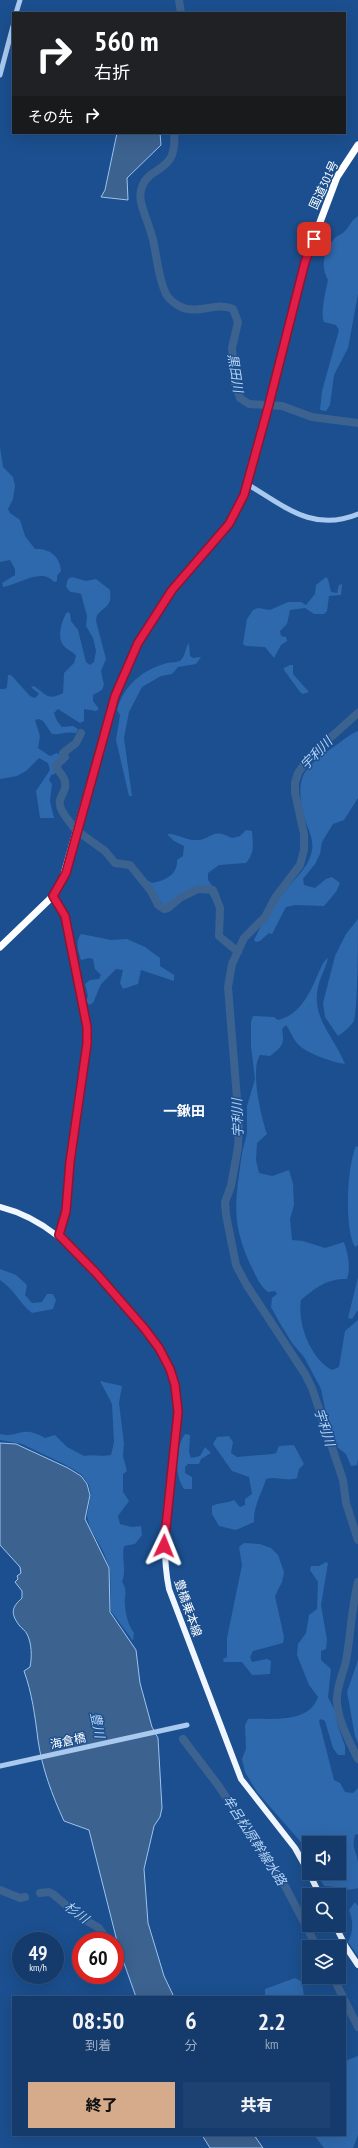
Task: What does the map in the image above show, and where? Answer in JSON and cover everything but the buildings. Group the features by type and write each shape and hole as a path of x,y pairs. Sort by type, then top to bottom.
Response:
{"highway":[{"name":"国道301号","path":"0,947 53,896 66,873 115,696 135,649 172,590 229,524 247,484 305,262 337,177 358,145"}],"main road":[{"name":"豊橋乗本線","path":"0,1207 26,1215 59,1235 97,1274 144,1328 159,1348 170,1369 175,1385 178,1412 164,1537 165,1571 169,1589 241,1779 295,1848 302,1860"},
{"path":"338,1932 358,1965"}],"street":[{"path":"16,12 20,0"},
{"path":"0,75 12,30"},
{"path":"247,484 306,518 328,521 340,520 358,514"},
{"path":"53,896 65,916 87,1027 87,1044 69,1175 66,1211 59,1235"},
{"name":"海倉橋","path":"0,1766 187,1725"}],"shaded area":[{"path":"358,216 358,294 348,348 334,375 330,405 326,411 320,410 322,391 339,330 336,325 324,322 323,318 324,301 328,280 324,270 324,259 328,248 334,239 344,232"},
{"path":"0,447 3,467 13,477 15,486 13,499 8,509 10,513 20,520 25,536 35,549 45,550 56,557 61,571 57,576 57,581 54,582 43,576 36,576 3,587 2,583 15,575 15,569 10,560 0,562"},
{"path":"72,577 86,581 96,579 110,590 109,603 97,615 96,621 106,659 101,671 104,685 102,690 93,695 93,701 99,709 96,711 84,709 84,721 80,723 58,709 54,713 57,721 62,727 73,726 78,729 76,733 69,732 52,734 43,721 39,719 35,720 40,736 38,748 50,756 57,753 60,755 60,759 56,763 55,774 51,775 49,780 52,784 50,801 54,818 40,818 36,791 50,770 48,763 39,758 26,771 17,776 0,779 0,689 5,689 7,687 8,675 11,675 30,696 35,698 39,694 31,687 34,686 51,697 63,693 64,673 74,663 76,656 64,646 60,638 63,620 67,612 70,613 71,621 78,630 86,662 90,665 94,662 96,651 93,638 86,626 87,616 81,594 69,591 66,586 68,579"},
{"path":"326,577 328,579 331,592 337,593 339,585 342,584 341,595 329,596 327,611 324,614 314,614 305,608 290,610 287,624 280,631 281,636 286,637 287,641 281,645 274,658 265,647 246,646 243,644 247,619 253,610 258,608 270,610 288,602 301,602 306,605 315,594 316,585"},
{"path":"189,643 190,656 193,658 201,657 196,664 178,667 172,674 161,676 142,687 129,712 124,738 132,796 129,796 116,740 120,715 117,710 120,701 129,686 142,674 158,666 181,660"},
{"path":"293,665 293,674 309,692 303,694 300,692 284,670 284,668"},
{"path":"358,731 358,798 344,820 333,824 322,842 320,854 315,864 303,879 304,885 315,888 326,879 332,877 340,883 336,892 324,906 295,905 286,907 272,934 269,933 260,941 256,942 254,940 268,915 307,864 311,854 312,843 304,818 300,789 305,773 316,760"},
{"path":"246,830 252,831 253,844 251,855 246,863 219,865 208,873 208,880 219,895 217,905 213,901 209,892 205,889 191,892 165,906 159,901 145,882 144,879 152,883 165,879 173,873 177,865 177,860 183,856 184,846 174,841 167,834 197,840 206,838 213,834 225,835 232,838 240,836"},
{"path":"358,919 357,987 354,1021 338,1036 325,1017 323,1003 335,956 346,934"},
{"path":"81,934 111,940 127,939 145,947 160,958 160,966 174,975 174,981 141,970 138,984 123,989 120,983 123,970 116,969 101,984 93,1003 89,1005 86,1001 88,996 85,984 90,980 99,979 101,975 95,969 93,959 89,958 81,960 78,950 78,940"},
{"path":"328,958 318,987 318,1008 325,1027 341,1054 345,1064 326,1059 305,1050 296,1042 286,1025 282,1029 282,1045 270,1056 260,1055 257,1062 256,1082 267,1134 257,1143 256,1160 259,1173 272,1176 289,1170 293,1184 294,1205 290,1219 292,1240 303,1241 325,1248 344,1242 349,1265 347,1279 333,1280 317,1288 301,1300 300,1309 301,1320 307,1340 318,1358 324,1365 332,1370 339,1367 345,1331 358,1320 358,1459 357,1465 351,1466 346,1454 337,1447 326,1414 321,1389 304,1357 292,1343 271,1307 272,1298 277,1294 275,1291 268,1292 262,1286 250,1264 239,1235 236,1209 242,1153 247,1133 247,1106 255,1079 251,1046 251,1022 253,1016 274,1017 278,1020 292,1013 308,996 322,965"},
{"path":"356,1146 358,1147 358,1245 355,1247 349,1226 348,1197 350,1168"},
{"path":"0,1269 16,1275 27,1285 25,1295 32,1303 42,1302 47,1294 53,1294 56,1300 53,1309 32,1313 0,1280"},
{"path":"358,1277 358,1310 352,1319 348,1318"},
{"path":"100,1381 122,1386 119,1403 124,1444 123,1456 127,1471 123,1474 123,1492 129,1501 118,1516 120,1524 132,1527 141,1526 142,1535 135,1544 124,1546 123,1550 124,1573 122,1582 125,1590 127,1617 134,1633 133,1641 111,1611 110,1569 103,1551 90,1528 87,1516 91,1494 89,1485 81,1474 64,1464 22,1444 0,1440 0,1434 12,1435 30,1432 45,1438 55,1435 67,1447 84,1456 111,1455 114,1442 112,1404"},
{"path":"185,1434 190,1435 189,1452 191,1458 200,1456 205,1447 211,1453 201,1459 199,1464 188,1464 185,1467 185,1473 192,1477 192,1489 184,1489 177,1469 179,1446"},
{"path":"229,1436 233,1442 231,1453 237,1457 272,1454 276,1453 279,1446 294,1445 304,1464 299,1469 297,1478 266,1479 256,1505 254,1522 236,1530 219,1526 212,1514 212,1506 234,1500 240,1507 245,1505 245,1499 252,1494 249,1477 232,1471 213,1444 217,1437"},
{"path":"244,1543 260,1544 271,1548 278,1555 284,1572 282,1582 275,1596 284,1637 283,1643 253,1651 250,1657 252,1662 267,1659 271,1661 270,1674 252,1675 242,1662 224,1662 223,1659 227,1657 227,1638 242,1565 239,1547"},
{"path":"326,1562 328,1563 321,1605 327,1640 326,1649 321,1651 321,1660 331,1669 328,1697 336,1713 337,1723 345,1746 345,1755 338,1755 333,1748 325,1721 321,1719 319,1721 334,1780 340,1783 345,1792 353,1793 358,1788 358,1834 355,1835 354,1847 358,1863 358,1888 354,1889 324,1886 321,1880 346,1880 346,1836 302,1836 302,1845 257,1792 245,1772 242,1759 246,1749 245,1725 248,1719 278,1719 298,1716 307,1712 313,1706 318,1697 309,1685 297,1655 298,1644 306,1633 309,1615 317,1609 318,1582 310,1570 311,1566 319,1566"},
{"path":"358,1660 358,1743 355,1736 347,1692"},
{"path":"355,1902 358,1906 358,1956 348,1942 352,1926 349,1910"},
{"path":"295,1978 302,1982 304,1996 265,1996 265,1989"},
{"path":"358,2056 358,2135 353,2148 324,2148 315,2136 346,2136 346,2061"}],"water":[{"path":"117,134 160,134 161,145 127,178 128,200 101,197 105,190"},
{"name":"豊川","path":"0,1443 16,1444 68,1468 81,1476 87,1484 90,1495 85,1519 109,1568 110,1612 136,1650 140,1683 152,1727 158,1738 162,1808 160,1817 154,1826 144,1869 148,1923 164,1976 174,1996 136,1996 124,1963 124,1932 115,1932 89,1830 64,1821 55,1801 42,1761 31,1696 24,1671 30,1667 31,1646 27,1634 16,1621 13,1614 14,1607 22,1598 22,1591 15,1582 18,1579 17,1576 21,1573 20,1567 0,1545"},
{"path":"203,2136 255,2136 263,2148 210,2148"}],"waterway":[{"name":"黒田川","path":"179,0 181,12"},
{"name":"黒田川","path":"174,134 172,156 162,167 146,180 140,194 142,207 153,240 161,281 166,294 175,304 186,309 193,310 220,307 233,309 238,322 232,348 235,383 240,398 249,404 282,406 312,417 358,423"},
{"name":"宇利川","path":"358,713 311,755 298,773 295,783 295,793 304,834 304,850 300,865 275,898 265,917 244,938 232,964 228,987 239,1123 238,1147 231,1186 225,1202 226,1215 236,1265 246,1284 305,1374 312,1388 343,1480 346,1503 358,1540"},
{"path":"74,828 64,815 60,804 61,797 65,790 65,785 63,777 56,766 65,757 63,753 76,743 81,733"},
{"path":"80,833 105,851 115,863 130,865 151,891 158,905 164,909 168,908 180,898 198,889 213,890 220,908 219,936 238,952"},
{"name":"宇利川","path":"358,1582 346,1661 337,1697 338,1709 342,1724 358,1759"},
{"name":"牟呂松原幹線水路","path":"183,1739 218,1785 285,1886 313,1940"},
{"name":"杉川","path":"0,1890 20,1898 25,1897"},
{"name":"杉川","path":"40,1893 49,1892 53,1894 80,1917 99,1928 102,1932"},
{"name":"杉川","path":"124,1949 128,1951"},
{"name":"牟呂松原幹線水路","path":"336,1984 342,1996"},
{"name":"牟呂松原幹線水路","path":"346,2003 358,2027"}],"district":[{"name":"一鍬田","path":"184,1111"}],"route":[{"path":"164,1546 171,1468 178,1422 177,1398 170,1369 159,1348 144,1328 97,1274 59,1235 66,1211 70,1162 87,1044 87,1027 65,916 53,896 66,873 115,696 126,668 138,643 160,607 172,590 229,524 244,495 305,262 314,239"}]}
